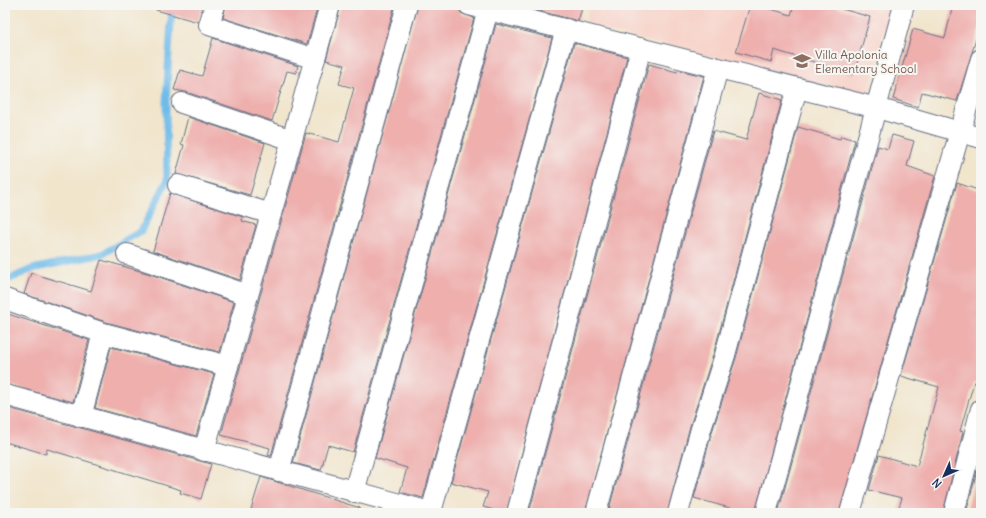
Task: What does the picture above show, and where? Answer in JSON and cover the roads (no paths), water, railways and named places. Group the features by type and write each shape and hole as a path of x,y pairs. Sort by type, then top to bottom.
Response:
{"street":[{"path":"215,5 209,25 315,59"},
{"path":"204,451 330,5"},
{"path":"279,471 407,5"},
{"path":"766,513 904,5"},
{"path":"354,492 478,7 877,108 981,138"},
{"path":"5,395 432,513 566,29"},
{"path":"517,513 641,48"},
{"path":"850,513 961,133 981,59"},
{"path":"596,513 718,68"},
{"path":"678,513 701,429 725,355 797,88"},
{"path":"182,103 292,140"},
{"path":"178,185 271,214"},
{"path":"127,254 248,295"},
{"path":"5,299 103,333 228,366"},
{"path":"81,417 103,333"},
{"path":"954,513 981,409"}],"waterway":[{"path":"5,281 32,269 102,254 141,231 167,181 166,102 172,5"}],"place":[{"name":"Villa Apolonia Elementary School","path":"802,61"}]}
